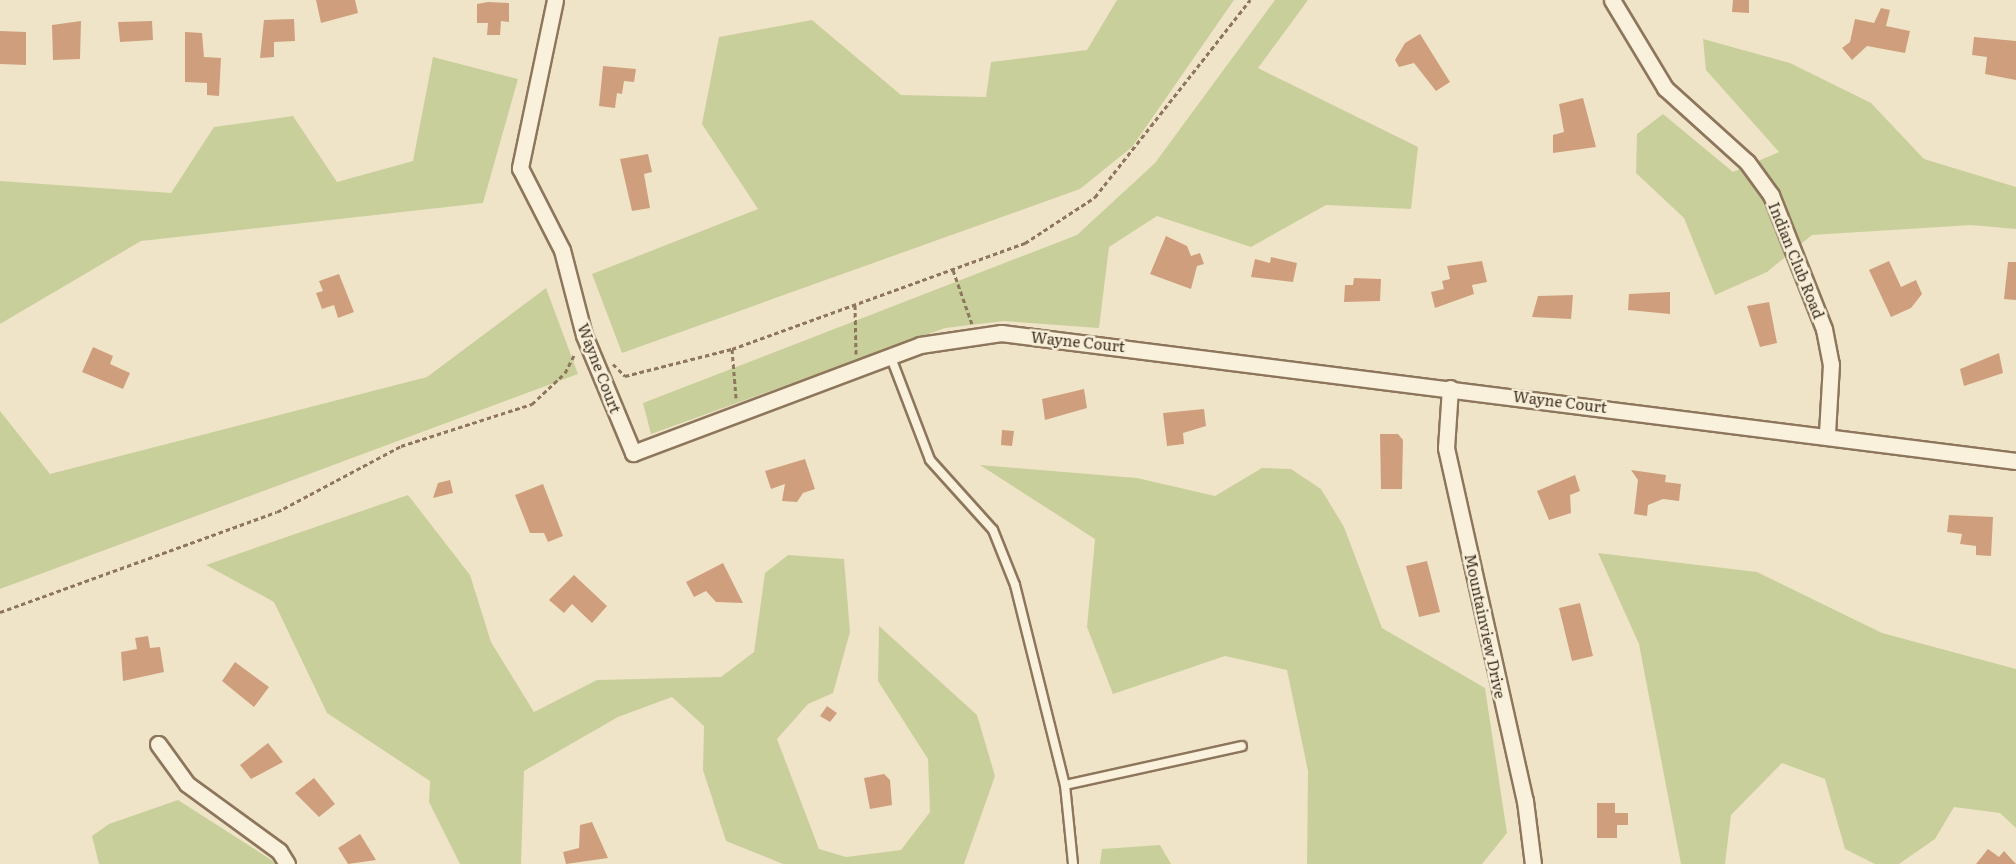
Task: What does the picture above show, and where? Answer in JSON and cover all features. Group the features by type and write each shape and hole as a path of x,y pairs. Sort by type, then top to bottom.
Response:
{"street":[{"name":"Wayne Court","path":"555,0 520,168 562,250 584,335 633,453 737,410 890,355 975,334 1074,340 1827,434 2016,460"},
{"name":"Indian Club Road","path":"1612,0 1665,88 1747,162 1771,195 1824,329 1831,364 1827,434"},
{"name":"Mountainview Drive","path":"1449,388 1446,448 1525,801 1533,864"},
{"path":"158,744 187,784 279,851 287,864"}],"lane":[{"path":"890,355 930,460 993,530 1015,585 1065,785 1073,864"},
{"path":"1065,785 1242,746"}],"path":[{"path":"608,360 625,376 732,349 1025,243 1095,197 1250,0"},
{"path":"953,270 975,334"},
{"path":"855,305 856,368"},
{"path":"0,612 277,512 401,446 532,404 565,373 584,335"},
{"path":"732,349 737,410"}],"green space":[{"path":"1117,0 1234,0 1132,147 1080,189 622,353 592,274 758,209 702,124 719,37 812,20 901,95 986,97 991,62 1087,50"},
{"path":"1275,0 1308,0 1258,68 1418,147 1411,209 1326,205 1251,247 1157,216 1109,247 1099,328 1004,321 945,328 651,434 643,403 1077,235 1155,163"},
{"path":"1703,39 1790,63 1871,103 1924,159 2016,187 2016,229 1971,225 1812,235 1767,272 1715,295 1684,218 1636,173 1637,134 1663,114 1733,172 1779,152 1706,70"},
{"path":"433,57 518,79 483,203 141,241 0,324 0,181 171,193 214,127 293,116 337,182 413,161"},
{"path":"546,288 578,374 0,589 0,411 50,474 427,377"},
{"path":"980,465 1137,478 1215,496 1262,468 1291,469 1321,489 1344,527 1382,628 1485,688 1507,833 1482,864 1307,864 1308,771 1287,670 1225,656 1113,694 1087,627 1095,539"},
{"path":"408,495 470,575 491,642 534,712 597,680 721,677 754,652 765,573 788,555 844,559 850,632 833,693 808,704 777,739 819,849 846,857 901,850 930,812 928,759 878,681 879,626 977,715 995,776 964,864 783,864 726,841 703,770 704,726 672,697 618,717 524,771 521,864 460,864 429,802 430,781 327,713 274,602 206,565"},
{"path":"1598,553 1757,572 1882,633 2016,669 2016,828 2000,813 1954,807 1935,839 1899,864 1875,864 1845,849 1825,779 1782,763 1731,815 1725,864 1681,864 1639,644"},
{"path":"178,800 275,864 99,864 92,836 109,824"},
{"path":"1160,845 1171,864 1100,864 1102,849"}],"building":[{"path":"316,0 355,0 358,13 321,23"},
{"path":"1733,0 1749,0 1749,13 1732,12"},
{"path":"509,3 509,22 501,21 500,35 487,35 488,23 477,23 477,4"},
{"path":"1881,8 1890,10 1886,26 1910,31 1905,53 1867,46 1852,60 1842,48 1850,42 1855,19 1874,23"},
{"path":"294,19 295,41 274,42 274,57 260,58 264,20"},
{"path":"81,21 80,59 53,60 52,25"},
{"path":"152,21 153,40 120,42 118,22"},
{"path":"0,31 26,32 26,65 0,64"},
{"path":"185,32 202,33 204,57 221,58 219,96 207,95 207,83 185,82"},
{"path":"1420,34 1450,82 1436,91 1414,63 1399,67 1395,60 1405,43"},
{"path":"1974,37 2016,41 2016,80 1985,74 1987,57 1972,55"},
{"path":"603,66 636,69 634,82 624,81 622,94 617,93 615,108 599,106"},
{"path":"1583,98 1596,147 1553,153 1553,135 1564,132 1559,104"},
{"path":"648,154 652,172 644,174 650,208 632,211 620,159"},
{"path":"1166,236 1187,246 1191,256 1200,253 1204,264 1197,266 1191,289 1150,274"},
{"path":"1271,257 1297,263 1293,282 1251,277 1255,259 1270,263"},
{"path":"1482,261 1487,282 1472,285 1474,294 1435,308 1431,292 1444,289 1442,281 1450,279 1447,266"},
{"path":"1889,261 1901,287 1916,280 1922,294 1911,308 1891,317 1869,270"},
{"path":"2008,262 2016,262 2016,300 2004,299"},
{"path":"339,274 354,312 338,318 334,305 322,309 316,293 323,291 319,281"},
{"path":"1354,278 1381,279 1380,301 1344,302 1345,285 1353,285"},
{"path":"1670,292 1670,314 1628,310 1629,294"},
{"path":"1573,295 1571,319 1532,317 1538,296"},
{"path":"1769,302 1777,343 1760,347 1747,306"},
{"path":"93,347 113,356 110,364 130,373 123,389 82,372"},
{"path":"1999,353 2003,373 1964,386 1960,369"},
{"path":"1084,389 1087,408 1045,420 1042,399"},
{"path":"1204,409 1206,426 1183,433 1184,444 1167,446 1163,413"},
{"path":"1002,430 1014,431 1012,446 1001,445"},
{"path":"1380,434 1398,434 1403,440 1402,489 1381,489"},
{"path":"805,459 815,489 803,493 797,502 782,501 785,484 771,489 765,471"},
{"path":"1631,470 1666,475 1665,482 1681,484 1679,501 1663,499 1648,505 1647,516 1634,514 1638,480"},
{"path":"1575,475 1580,491 1570,495 1571,513 1549,520 1537,491"},
{"path":"450,480 453,493 433,498 438,483"},
{"path":"543,484 563,536 548,542 544,533 530,533 515,495"},
{"path":"1949,515 1993,517 1991,556 1976,555 1976,546 1960,544 1962,534 1947,532"},
{"path":"1427,561 1440,612 1419,617 1406,566"},
{"path":"723,563 743,603 716,602 706,591 694,597 686,582"},
{"path":"574,575 607,606 592,623 572,604 564,613 549,600"},
{"path":"1580,603 1593,656 1572,661 1559,608"},
{"path":"148,636 150,648 160,647 164,672 123,681 121,652 137,649 135,638"},
{"path":"235,662 269,687 254,707 222,681"},
{"path":"827,706 837,713 830,722 820,716"},
{"path":"268,743 283,762 251,779 240,765"},
{"path":"884,774 890,780 892,805 870,809 864,778"},
{"path":"314,778 335,804 319,817 295,793"},
{"path":"1597,803 1615,803 1615,813 1628,813 1628,825 1617,825 1617,838 1597,838"},
{"path":"592,822 608,858 566,864 563,852 579,848 580,825"},
{"path":"360,834 376,860 348,864 338,848"},
{"path":"1988,849 1999,857 2004,851 2016,864 1976,864"}]}
